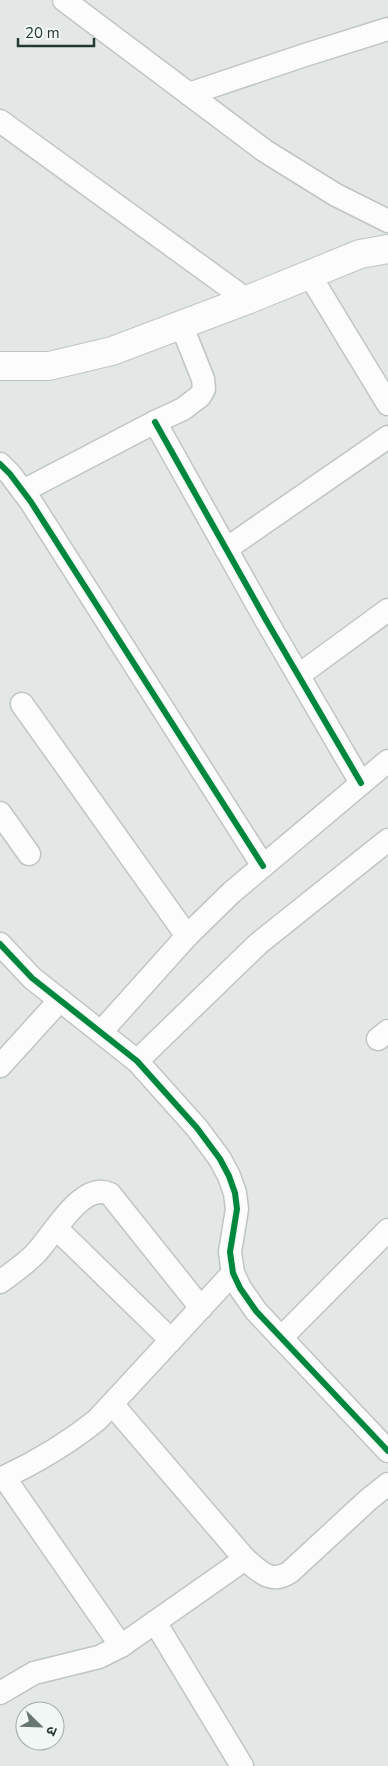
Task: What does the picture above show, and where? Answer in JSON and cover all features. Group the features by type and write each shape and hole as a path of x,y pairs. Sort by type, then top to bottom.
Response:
{"street":[{"path":"72,2 265,151 336,195 388,221"},
{"path":"189,94 388,29"},
{"path":"3,131 247,300"},
{"path":"2,371 49,366 112,351 247,300 360,254 388,249"},
{"path":"309,274 388,404"},
{"path":"23,491 183,409 200,396 204,388 203,379 181,324"},
{"path":"155,422 226,550 361,783"},
{"path":"226,550 388,437"},
{"path":"0,464 23,491 263,866"},
{"path":"299,676 388,610"},
{"path":"22,704 187,936"},
{"path":"101,1032 187,936 232,892 388,761"},
{"path":"0,813 29,854"},
{"path":"137,1062 258,944 388,840"},
{"path":"0,944 32,978 137,1062 197,1128 220,1158 235,1193 237,1209 230,1252 233,1273 240,1288 256,1311 388,1451"},
{"path":"0,1066 60,1000"},
{"path":"0,1282 34,1255 76,1204 88,1194 104,1191 110,1194 201,1308"},
{"path":"56,1228 172,1340"},
{"path":"281,1338 388,1230"},
{"path":"121,1646 2,1478 30,1465 73,1440 97,1420 233,1273"},
{"path":"112,1404 245,1559 261,1573 272,1577 282,1577 388,1484"},
{"path":"0,1693 34,1673 99,1657 121,1646 245,1559"},
{"path":"154,1622 242,1766"}],"cycle path":[{"path":"155,422 266,620 361,783"},
{"path":"0,464 31,502 263,866"},
{"path":"0,944 32,978 137,1061 197,1128 220,1159 235,1193 237,1209 230,1252 233,1273 240,1288 256,1311 388,1451"}]}
